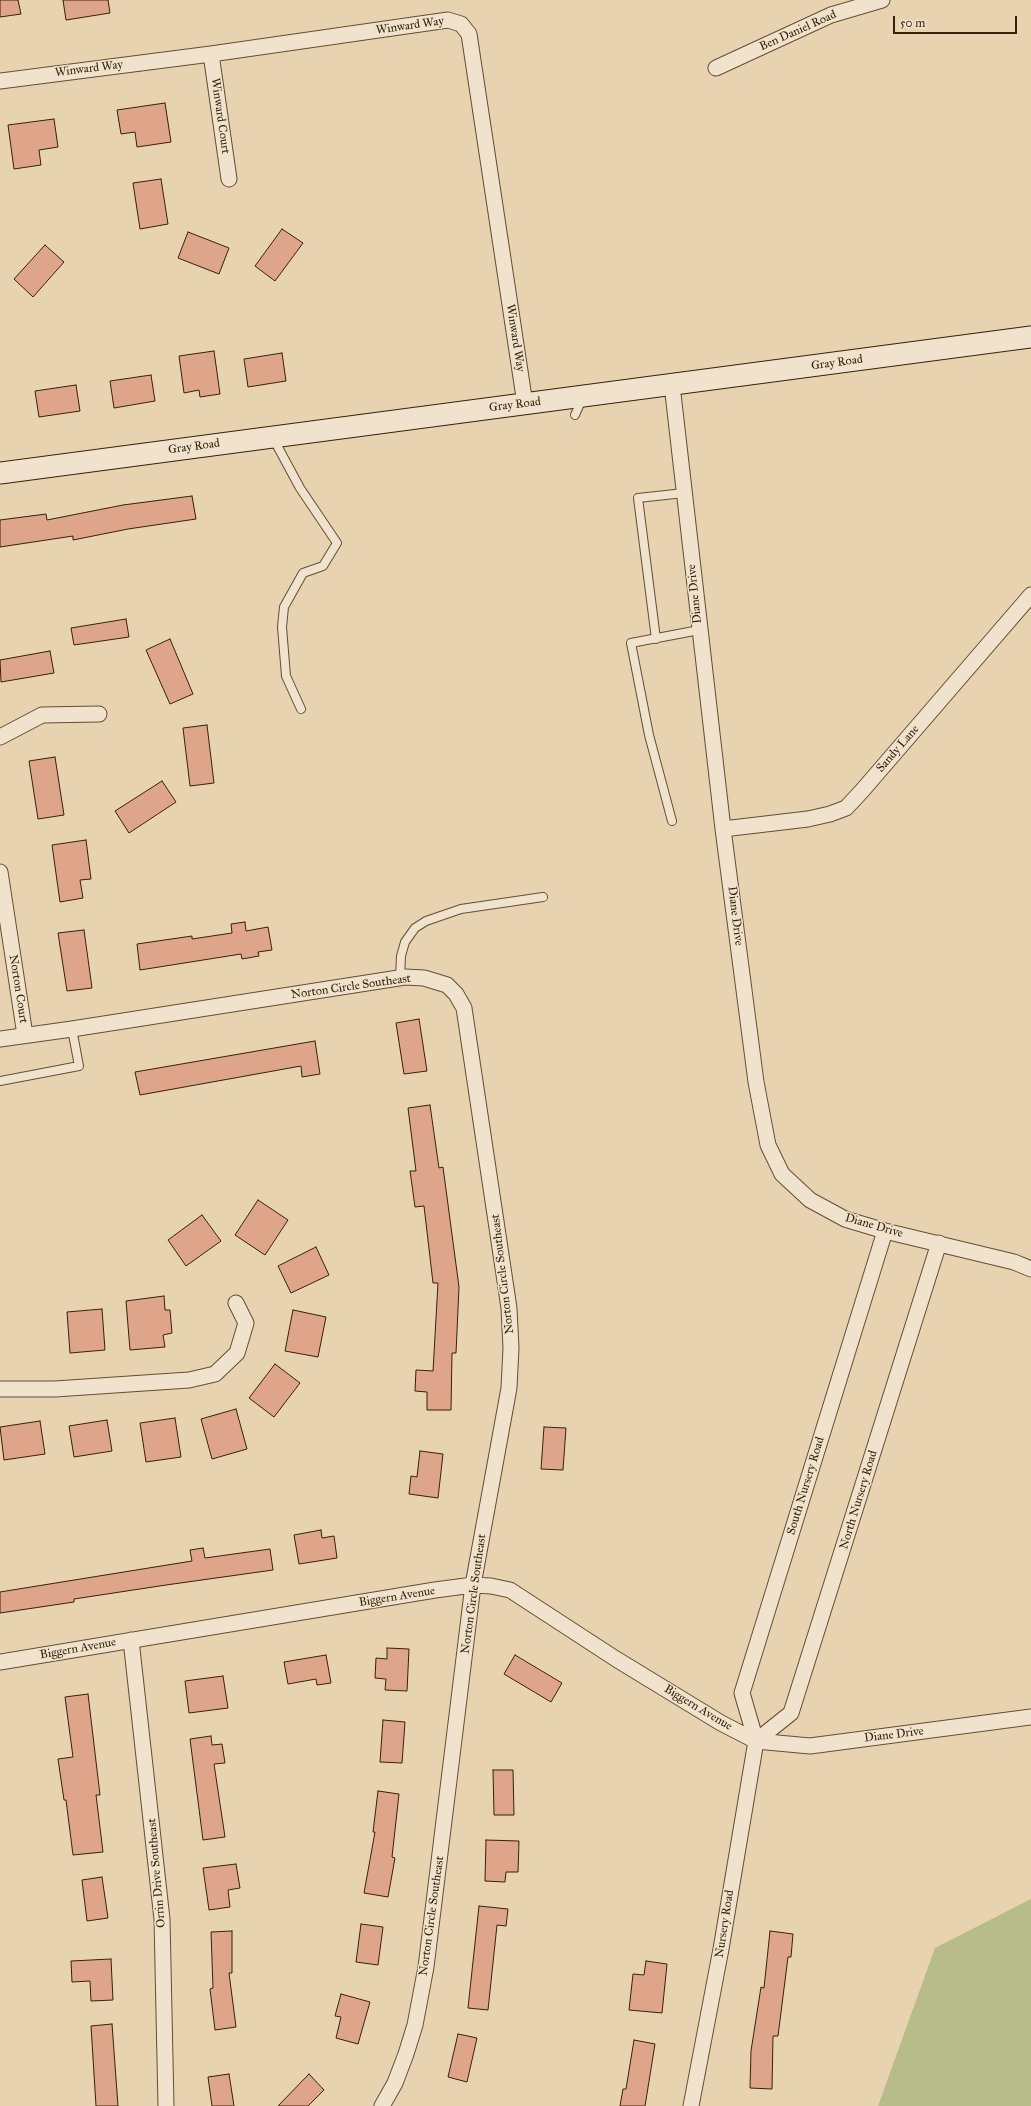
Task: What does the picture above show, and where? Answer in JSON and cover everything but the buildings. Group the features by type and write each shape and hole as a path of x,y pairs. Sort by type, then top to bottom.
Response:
{"street":[{"name":"Ben Daniel Road","path":"716,68 831,15 882,0"},
{"name":"Winward Way","path":"0,81 211,54 448,20 461,24 469,34 525,404"},
{"name":"Winward Court","path":"211,54 229,179"},
{"name":"Gray Road","path":"0,473 1031,337"},
{"name":"Diane Drive","path":"672,385 699,630 724,829 756,1082 768,1145 782,1174 810,1200 845,1219 885,1231 1014,1262 1031,1269"},
{"name":"Sandy Lane","path":"724,829 808,819 830,814 846,808 1031,595"},
{"path":"0,737 42,715 100,714"},
{"name":"Norton Court","path":"0,872 25,1035"},
{"name":"Norton Circle Southeast","path":"0,1039 72,1030 400,978 424,978 447,985 456,994 464,1008 509,1308 511,1348 509,1388 473,1585 426,1967 415,2025 406,2054 395,2083 382,2106"},
{"name":"South Nursery Road","path":"756,1741 742,1693 885,1231"},
{"name":"North Nursery Road","path":"756,1741 791,1713 939,1243"},
{"path":"0,1389 55,1389 189,1380 215,1374 237,1353 240,1346 246,1323 236,1303"},
{"name":"Biggern Avenue","path":"0,1662 473,1585 491,1586 510,1590 714,1719 756,1741"},
{"name":"Orrin Drive Southeast","path":"131,1640 162,1919 166,2106"},
{"name":"Diane Drive","path":"756,1741 810,1746 1031,1717"},
{"name":"Nursery Road","path":"690,2106 721,1949 756,1741"}],"lane":[{"path":"574,415 583,396"},
{"path":"272,437 300,488 337,543 323,566 303,573 284,607 282,627 286,676 301,709"},
{"path":"656,639 638,498 684,493"},
{"path":"672,821 649,736 631,643 699,630"},
{"path":"400,978 401,956 405,942 415,928 426,921 461,909 543,897"},
{"path":"0,1081 79,1066 72,1030"}],"green space":[{"path":"1031,1899 1031,2106 878,2106 935,1948"}]}
